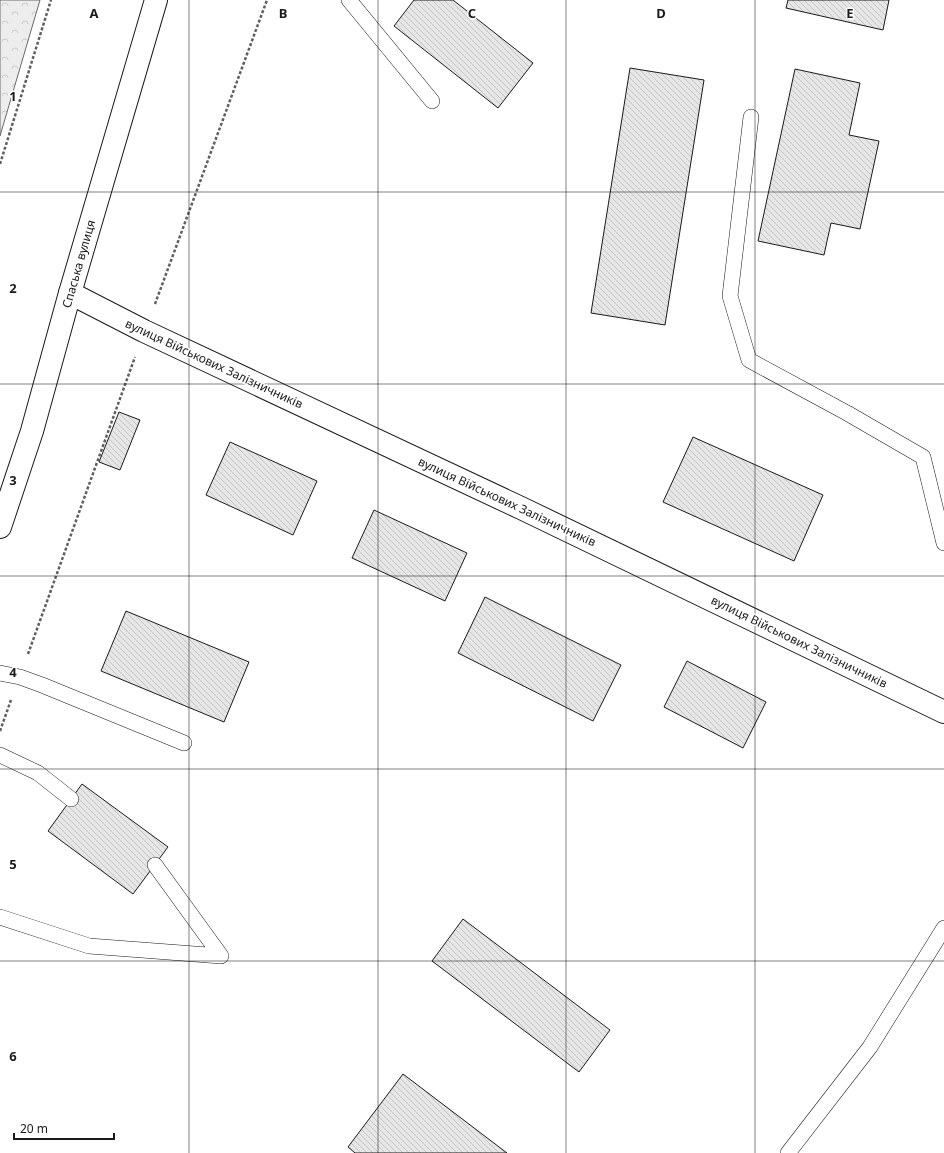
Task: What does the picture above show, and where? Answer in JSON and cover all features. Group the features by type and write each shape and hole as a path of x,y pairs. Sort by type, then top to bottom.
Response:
{"street":[{"name":"Спаська вулиця","path":"0,527 32,431 70,293 156,0"},
{"name":"вулиця Військових Залізничників","path":"70,293 144,331 521,508 944,712"}],"lane":[{"path":"349,0 432,101"},
{"path":"751,117 730,296 748,360 847,413 923,457 944,543"},
{"path":"0,673 20,677 184,743"},
{"path":"0,755 38,773 71,799"},
{"path":"0,917 89,946 221,956 155,865"},
{"path":"788,1153 870,1047 944,928"}],"path":[{"path":"0,164 51,0"},
{"path":"0,731 144,331 267,0"}],"green space":[{"path":"0,0 40,0 0,136"}],"building":[{"path":"414,0 453,0 533,63 498,108 394,26"},
{"path":"788,0 889,0 883,30 786,8"},
{"path":"630,68 704,80 665,325 591,313"},
{"path":"795,69 860,83 849,135 879,141 860,229 831,223 824,255 758,241"},
{"path":"119,412 140,420 120,470 99,462"},
{"path":"693,437 823,495 794,561 663,502"},
{"path":"230,442 317,481 293,535 206,495"},
{"path":"374,510 467,553 445,601 352,558"},
{"path":"485,597 621,665 593,721 458,653"},
{"path":"126,611 249,662 224,722 101,671"},
{"path":"687,661 766,702 743,748 664,707"},
{"path":"82,784 168,847 133,894 48,831"},
{"path":"463,919 610,1030 579,1072 432,961"},
{"path":"403,1074 507,1153 355,1153 348,1147"}]}
